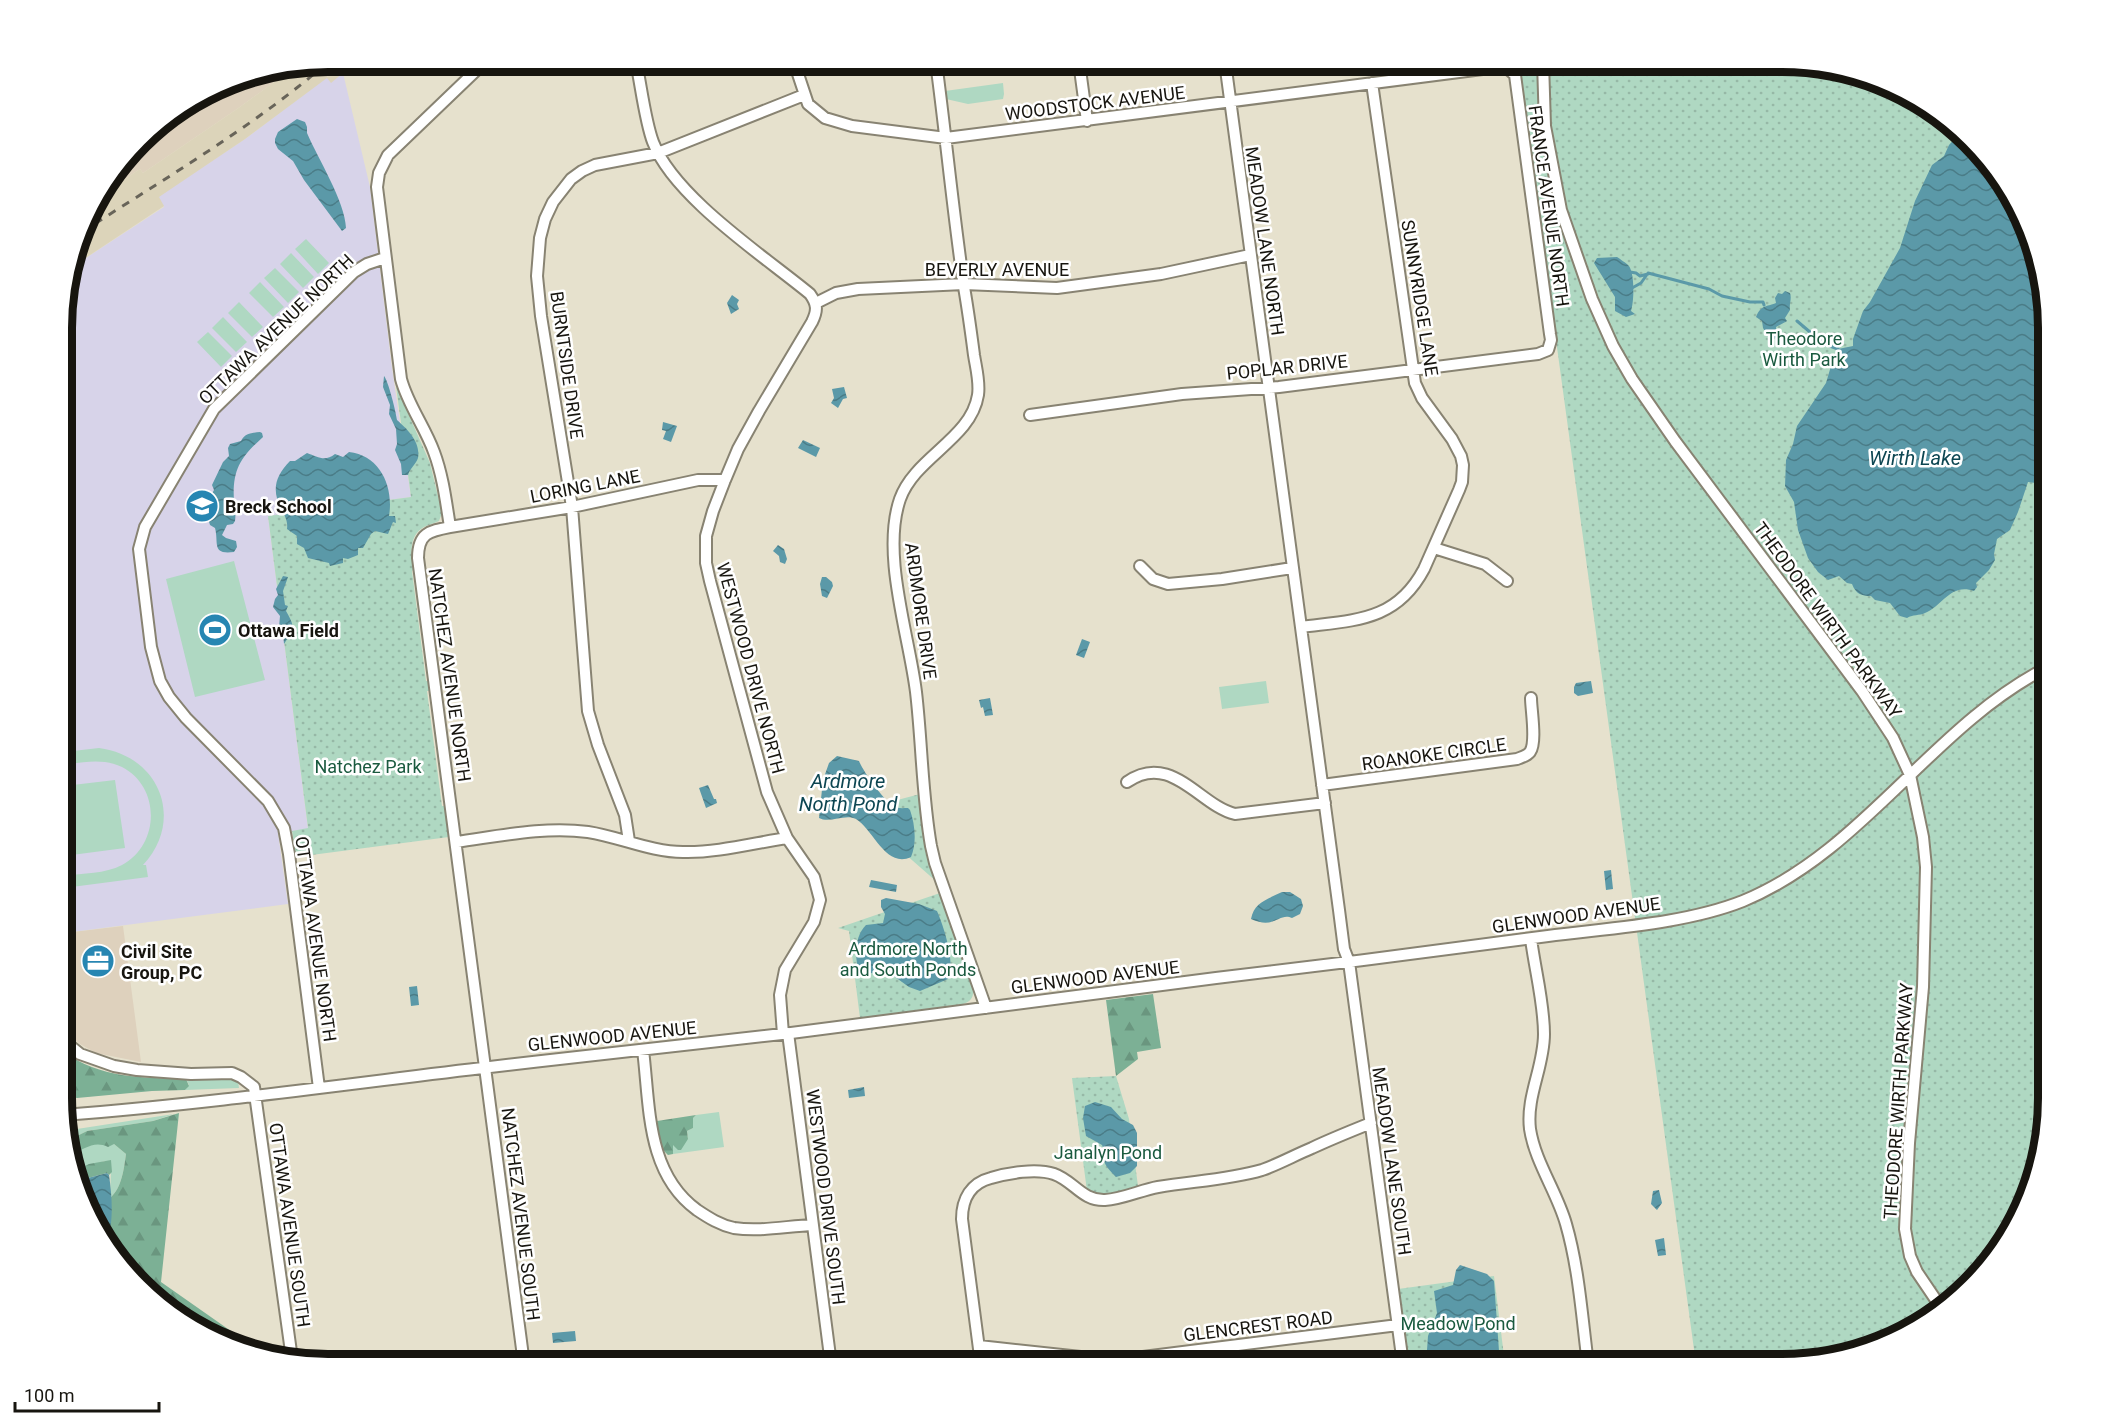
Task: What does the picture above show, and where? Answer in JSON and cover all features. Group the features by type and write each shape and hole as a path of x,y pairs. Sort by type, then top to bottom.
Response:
{"street":[{"path":"450,527 445,492 434,451 401,379 378,197 379,173 384,161 393,150 475,72"},
{"path":"638,72 652,141 675,178 711,213 810,294 816,303"},
{"path":"798,72 804,95"},
{"name":"ARDMORE DRIVE","path":"937,72 978,379 978,396 972,415 966,424 920,467 907,485 894,527 894,552 916,689 931,846 986,1008"},
{"path":"1080,72 1087,122"},
{"name":"MEADOW LANE NORTH","path":"1226,72 1325,803"},
{"name":"WOODSTOCK AVENUE","path":"804,95 813,110 841,124 946,138 1087,122 1459,72"},
{"name":"FRANCE AVENUE NORTH","path":"1512,72 1515,75 1517,84 1551,340 1548,350"},
{"name":"THEODORE WIRTH PARKWAY","path":"1543,72 1545,126 1561,210 1592,299 1613,346 1632,379 1671,435 1862,691 1893,738 1910,775 1923,837 1926,867 1923,987 1909,1143 1905,1230 1910,1256 1917,1272 1937,1302"},
{"name":"SUNNYRIDGE LANE","path":"1301,627 1367,617 1403,599 1418,581 1462,482 1461,456 1452,439 1418,391 1413,370 1372,83"},
{"name":"BURNTSIDE DRIVE","path":"629,841 625,815 598,745 588,711 572,507 541,316 537,276 540,238 553,202 571,179 582,171 595,165 658,153 804,95"},
{"name":"BEVERLY AVENUE","path":"816,303 845,291 964,284 1057,288 1161,274 1250,255"},
{"name":"OTTAWA AVENUE NORTH","path":"319,1088 284,828 268,801 186,718 169,697 160,681 151,647 139,549 145,527 214,409 354,272 367,264 385,258"},
{"name":"WESTWOOD DRIVE NORTH","path":"786,1033 780,994 785,970 814,922 820,900 814,878 787,838 767,792 706,563 706,536 713,511 738,449 812,322 816,313 816,303"},
{"name":"POPLAR DRIVE","path":"1029,415 1182,394 1268,388 1413,370 1538,354 1548,350"},
{"name":"LORING LANE","path":"450,527 572,507 698,480 725,480"},
{"name":"NATCHEZ AVENUE NORTH","path":"450,527 429,532 424,536 418,549 486,1067"},
{"path":"1434,548 1485,564 1507,581"},
{"path":"1140,566 1153,579 1168,584 1222,579 1292,568"},
{"name":"GLENWOOD AVENUE","path":"73,1114 319,1088 786,1033 1531,939 1709,912 1742,901 1805,866 1839,840 1926,758 1994,702 2038,673"},
{"name":"ROANOKE CIRCLE","path":"1322,785 1524,757 1533,743 1531,698"},
{"path":"1127,782 1140,775 1170,776 1194,788 1227,812 1235,814 1325,803 1344,949 1349,962"},
{"path":"456,842 559,830 589,832 662,850 683,852 787,838"},
{"path":"1531,939 1544,1035 1531,1099 1530,1129 1570,1238 1587,1354"},
{"name":"MEADOW LANE SOUTH","path":"1349,962 1402,1354"},
{"name":"WESTWOOD DRIVE SOUTH","path":"786,1033 830,1354"},
{"path":"72,1048 80,1054 114,1066 137,1070 191,1074 232,1073 250,1082 256,1095"},
{"path":"643,1050 656,1151 666,1176 680,1195 711,1219 732,1227 759,1229 813,1225"},
{"name":"NATCHEZ AVENUE SOUTH","path":"486,1067 523,1354"},
{"name":"OTTAWA AVENUE SOUTH","path":"256,1095 291,1351"},
{"path":"980,1354 962,1219 964,1202 968,1194 981,1181 1002,1176 1047,1173 1060,1178 1087,1197 1095,1200 1112,1200 1156,1188 1235,1176 1263,1169 1371,1123"},
{"name":"GLENCREST ROAD","path":"1167,1354 1398,1325"},
{"name":"GLENCREST ROAD","path":"979,1346 1053,1354"}],"shaded area":[{"path":"344,72 331,83 327,78 245,139 159,197 164,206 81,261 98,215 115,185 140,169 143,173 282,76"},
{"name":"Breck School","path":"343,73 370,187 392,368 411,497 268,516 308,829 278,833 288,904 72,932 72,328 74,295 81,262 164,207 158,197 245,139 327,77 331,82"},
{"path":"282,76 143,173 140,169 115,185 147,147 186,115 215,98 246,86"},
{"path":"123,926 141,1062 96,1053 72,1038 72,932"}],"green space":[{"name":"Theodore Wirth Park","path":"1519,72 1815,74 1848,81 1895,98 1938,125 1963,147 1985,172 2012,215 2029,262 2036,295 2038,328 2038,1098 2036,1131 2024,1180 2004,1226 1974,1267 1938,1301 1895,1328 1848,1345 1815,1352 1695,1354"},
{"path":"1003,83 1003,99 968,104 946,99 945,91"},
{"path":"306,239 329,263 318,274 295,249"},
{"path":"291,253 314,277 303,288 280,264"},
{"path":"275,268 299,292 288,303 264,278"},
{"path":"260,282 284,307 273,317 249,293"},
{"path":"239,302 263,327 252,337 228,313"},
{"path":"223,317 247,342 236,352 212,328"},
{"path":"208,332 232,356 221,367 197,342"},
{"name":"Natchez Park","path":"396,386 430,463 442,513 439,521 423,528 414,538 412,571 426,681 428,681 429,691 427,691 442,806 444,806 449,837 296,857 292,831 308,828 268,516 411,497"},
{"name":"Ottawa Field","path":"234,561 265,680 195,697 166,579"},
{"path":"1266,681 1269,703 1222,709 1219,687"},
{"path":"99,748 120,753 138,763 151,777 160,793 164,810 162,829 156,847 143,865 146,865 148,877 72,887 72,875 115,868 135,856 144,844 151,816 144,788 135,776 122,767 108,762 72,764 72,751"},
{"path":"115,780 125,848 72,855 72,785"},
{"path":"920,794 937,882 856,811"},
{"name":"Ardmore North and South Ponds","path":"940,893 971,985 972,998 963,1004 860,1018 849,931 838,928"},
{"path":"1153,994 1161,1048 1137,1052 1138,1059 1116,1076 1106,1000"},
{"path":"72,1057 92,1067 122,1075 186,1079 189,1086 185,1090 72,1097"},
{"name":"Janalyn Pond","path":"1116,1076 1129,1119 1138,1186 1100,1194 1087,1191 1072,1078"},
{"path":"229,1078 238,1081 239,1088 185,1090 189,1085 186,1079"},
{"path":"719,1112 724,1147 673,1154 672,1145 688,1139 687,1131 693,1128 693,1118 696,1115"},
{"path":"179,1113 161,1282 240,1338 200,1320 172,1301 136,1267 110,1232 110,1198 120,1183 126,1154 114,1144 108,1147 93,1145 78,1151 75,1135 87,1131 153,1121"},
{"path":"174,1114 153,1121 87,1131 79,1135 75,1135 74,1129"},
{"path":"696,1115 693,1118 693,1128 687,1131 688,1139 681,1150 673,1145 673,1154 668,1155 661,1148 657,1121"},
{"path":"91,1144 114,1144 126,1154 120,1183 110,1198 111,1167 105,1161 82,1168 78,1151"},
{"path":"111,1160 112,1172 109,1175 107,1173 86,1179 82,1167"},
{"name":"Meadow Pond","path":"1494,1276 1504,1354 1408,1354 1398,1289"}],"water":[{"path":"297,119 305,122 307,133 341,205 346,228 342,231 304,180 293,161 278,149 275,143 278,132"},
{"name":"Wirth Lake","path":"1954,139 1974,159 1995,186 2012,215 2029,262 2036,295 2038,328 2038,476 2036,483 2028,482 2010,530 1997,539 1995,560 1976,583 1977,587 1974,591 1959,590 1947,596 1931,610 1907,618 1900,616 1890,603 1859,594 1852,584 1839,576 1828,580 1818,572 1808,558 1798,530 1794,502 1785,486 1786,460 1797,426 1826,383 1831,366 1842,357 1838,349 1853,346 1853,339 1863,311 1900,248 1915,201 1932,165 1944,156"},
{"path":"1617,257 1629,266 1633,282 1631,311 1635,314 1626,317 1615,311 1615,297 1594,263 1597,258"},
{"path":"1785,291 1790,293 1791,297 1790,310 1785,318 1787,321 1776,327 1777,336 1771,342 1763,328 1762,321 1756,317 1762,308 1776,303 1775,298 1778,293 1782,294"},
{"path":"732,295 739,300 737,304 739,309 731,314 727,303"},
{"path":"384,376 397,420 412,436 417,447 418,458 408,475 402,475 401,464 395,450 396,429 389,414 390,405 383,387"},
{"path":"844,387 847,398 843,399 838,408 831,403 834,398 832,389"},
{"path":"663,422 677,426 671,442 663,439 666,431 662,430"},
{"path":"260,432 263,437 243,458 236,473 234,481 235,521 227,525 222,535 236,541 237,547 234,552 222,552 217,547 215,528 210,525 207,511 214,490 212,485 223,462 229,456 230,444 241,441 249,434"},
{"path":"803,440 820,448 816,457 798,448"},
{"path":"349,452 360,454 377,466 387,484 389,516 395,516 396,523 393,522 388,534 375,531 371,534 363,548 358,548 358,555 348,559 343,558 343,563 330,566 329,563 308,558 304,548 297,544 297,536 287,529 286,519 276,496 276,484 281,472 290,461 295,461 307,453 325,458 335,454 343,457"},
{"path":"778,545 784,549 787,559 785,564 780,562 779,556 773,551"},
{"path":"283,576 288,577 283,591 285,605 288,606 286,611 292,628 284,644 283,633 279,627 280,616 273,607 278,595 276,589"},
{"path":"822,577 826,577 833,586 827,598 822,596 820,584"},
{"path":"1082,639 1090,642 1084,658 1076,655"},
{"path":"1591,681 1593,693 1578,696 1574,693 1576,683"},
{"path":"990,698 993,715 985,716 979,700"},
{"name":"Ardmore North Pond","path":"837,756 859,761 889,803 895,807 910,810 915,834 911,857 894,858 862,824 852,817 828,820 819,818 823,780 829,763"},
{"path":"708,785 717,803 706,808 699,788"},
{"path":"1611,870 1613,889 1606,890 1604,871"},
{"path":"871,880 897,885 896,892 869,887"},
{"path":"1282,892 1290,892 1301,899 1303,906 1300,914 1292,918 1283,917 1266,923 1251,919 1258,905"},
{"path":"886,898 919,904 937,911 950,955 948,979 920,991 909,987 895,977 859,971 856,959 858,940 866,925 883,923 885,914 881,907 881,900"},
{"path":"417,986 419,1005 411,1006 409,987"},
{"path":"864,1087 865,1096 849,1098 848,1090"},
{"name":"Janalyn Pond","path":"1095,1102 1111,1107 1122,1119 1133,1125 1137,1133 1137,1166 1130,1173 1116,1177 1105,1163 1105,1152 1102,1145 1086,1136 1083,1118 1085,1106"},
{"path":"107,1173 109,1175 112,1209 110,1231 98,1211 86,1179"},
{"path":"1659,1190 1662,1203 1657,1210 1651,1204 1653,1191"},
{"path":"1664,1238 1666,1255 1658,1256 1655,1240"},
{"name":"Meadow Pond","path":"1460,1265 1487,1274 1494,1281 1498,1354 1428,1354 1428,1336 1437,1313 1434,1291 1453,1285 1456,1270"},
{"path":"575,1331 576,1341 553,1343 552,1333"}],"waterway":[{"path":"1630,272 1640,276 1648,274"},
{"path":"1632,288 1641,283 1648,273 1709,289 1722,296 1750,302 1763,302 1764,305"},
{"path":"1797,321 1824,344 1838,349"}],"railway":[{"path":"94,224 240,130 315,73"}],"place":[{"name":"Breck School","path":"202,506"},
{"name":"Ottawa Field","path":"215,630"},
{"name":"Civil Site Group, PC","path":"98,961"}]}
